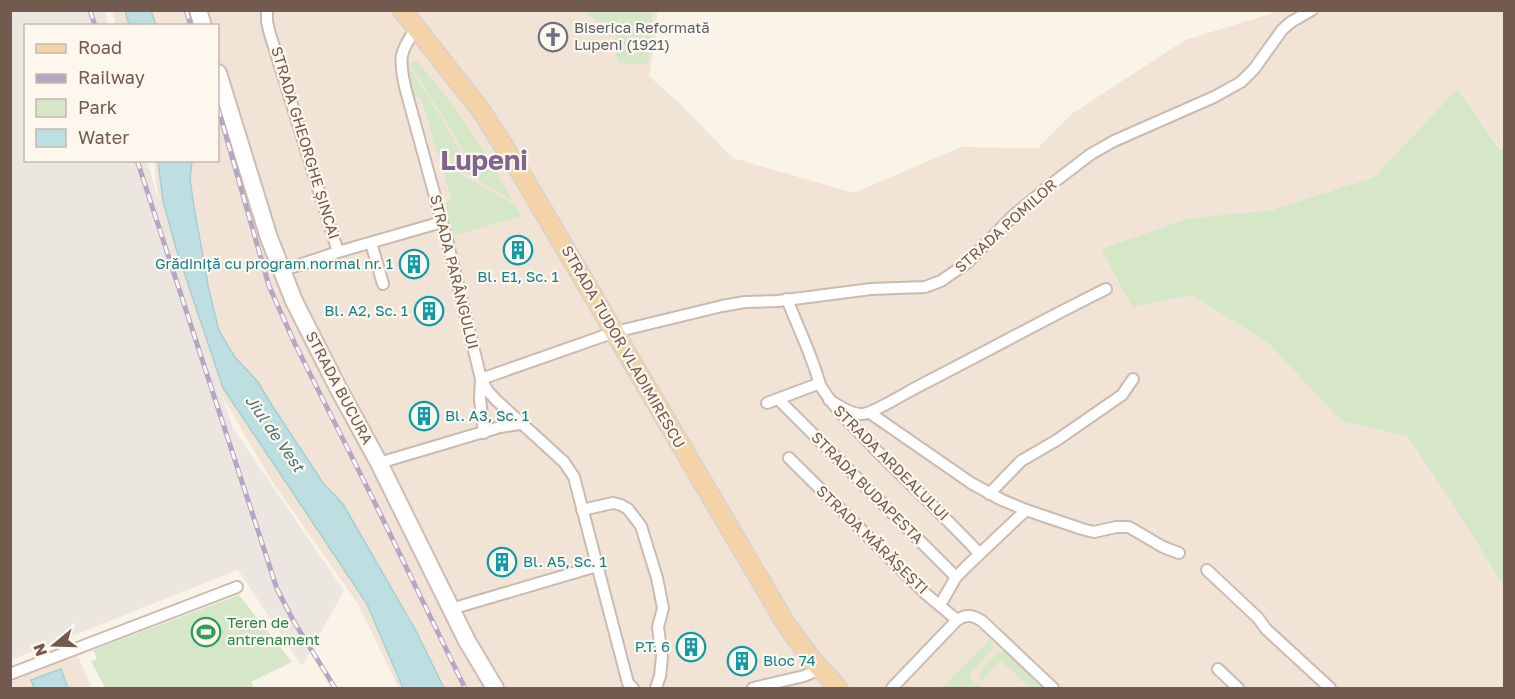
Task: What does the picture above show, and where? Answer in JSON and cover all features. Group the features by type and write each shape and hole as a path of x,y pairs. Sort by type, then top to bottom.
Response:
{"main road":[{"name":"STRADA TUDOR VLADIMIRESCU","path":"402,10 457,79 519,170 774,605 798,641 838,688"},
{"name":"STRADA BUCURA","path":"219,76 281,271 316,346 379,463 466,641 495,688"}],"street":[{"name":"STRADA GHEORGHE ȘINCAI","path":"267,10 270,34 338,252 281,271"},
{"name":"STRADA POMILOR","path":"615,332 745,302 871,288 925,287 941,281 967,263 1033,199 1091,154 1114,141 1214,97 1241,82 1254,69 1282,30 1312,10"},
{"name":"STRADA PARÂNGULUI","path":"416,29 406,43 401,56 401,70 481,379 487,390 520,424 564,462 574,477 628,683 633,688"},
{"path":"338,252 442,222"},
{"path":"371,243 383,284"},
{"path":"829,400 857,414 870,413 1106,288"},
{"name":"STRADA ARDEALULUI","path":"787,299 820,384 829,400 979,554"},
{"path":"481,379 615,332"},
{"name":"STRADA PARÂNGULUI","path":"481,379 480,399 484,433"},
{"path":"989,494 1022,461 1122,395 1133,379"},
{"path":"767,404 820,384"},
{"name":"STRADA BUDAPESTA","path":"779,400 956,577"},
{"path":"870,413 989,494 1026,510 1094,532 1124,526 1179,554"},
{"path":"379,463 500,427 520,424"},
{"name":"STRADA MĂRĂȘEȘTI","path":"789,458 926,594 960,618"},
{"path":"582,510 613,503 621,505 628,509 641,526 657,578 663,608 658,627 662,657 656,688"},
{"path":"940,605 956,577 1026,510"},
{"path":"451,609 597,566"},
{"path":"1208,570 1258,618 1272,635 1330,688"},
{"path":"10,674 237,587"},
{"path":"892,688 960,618 971,616 982,621 1053,688"},
{"path":"753,688 804,676 820,669"},
{"path":"1218,669 1238,688"}],"shaded area":[{"path":"11,10 105,11 109,24 24,24 24,162 147,162 167,231 233,428 344,591 302,666 238,570 11,660"},
{"path":"112,11 657,11 656,35 649,76 733,158 854,193 961,147 1038,148 1073,113 1185,40 1280,11 1504,11 1504,149 1501,149 1457,89 1374,177 1272,210 1189,218 1101,249 1132,307 1192,295 1269,344 1341,421 1407,436 1504,587 1504,688 400,688 358,604 271,480 217,387 164,257 154,162 219,162 219,24 116,24"},
{"path":"72,643 92,688 11,688 11,667"}],"green space":[{"path":"583,11 653,11 649,60 645,64 626,64 618,61 615,51 616,34"},
{"path":"414,60 432,79 481,146 513,201 479,181 450,128 410,64"},
{"path":"409,66 448,129 474,178 439,158 421,99 413,96 406,73"},
{"path":"1457,89 1500,149 1504,149 1504,587 1407,436 1341,421 1269,344 1192,295 1132,307 1101,249 1189,218 1272,210 1374,177"},
{"path":"440,162 515,205 521,216 454,236 445,203 452,200"},
{"name":"Teren de antrenament","path":"239,595 292,662 251,682 254,688 105,688 91,661 97,659 93,650"},
{"path":"990,639 994,647 970,675 981,688 942,688"},
{"path":"1004,651 1046,688 1030,688 1001,661 982,681 979,676 983,669 992,658"}],"water":[{"path":"125,11 151,11 156,24 129,24"},
{"name":"Jiul de Vest","path":"158,162 192,162 190,179 194,207 219,331 234,356 258,382 323,483 343,504 416,631 444,688 403,688 367,604 223,388 176,248 163,201"},
{"path":"61,669 68,688 34,688 31,680"}],"railway":[{"path":"90,10 94,24"},
{"path":"186,10 190,24"},
{"path":"219,111 269,286 295,344 465,688"},
{"path":"138,162 277,589 293,620 335,688"}],"place":[{"name":"Biserica Reformată Lupeni (1921)","path":"553,37"},
{"name":"Bl. E1, Sc. 1","path":"518,250"},
{"name":"Grădiniță cu program normal nr. 1","path":"414,264"},
{"name":"Bl. A2, Sc. 1","path":"429,311"},
{"name":"Bl. A3, Sc. 1","path":"424,416"},
{"name":"Bl. A5, Sc. 1","path":"502,562"},
{"name":"Teren de antrenament","path":"206,632"},
{"name":"P.T. 6","path":"691,647"},
{"name":"Bloc 74","path":"742,661"}],"district":[{"name":"Lupeni","path":"484,161"}]}
